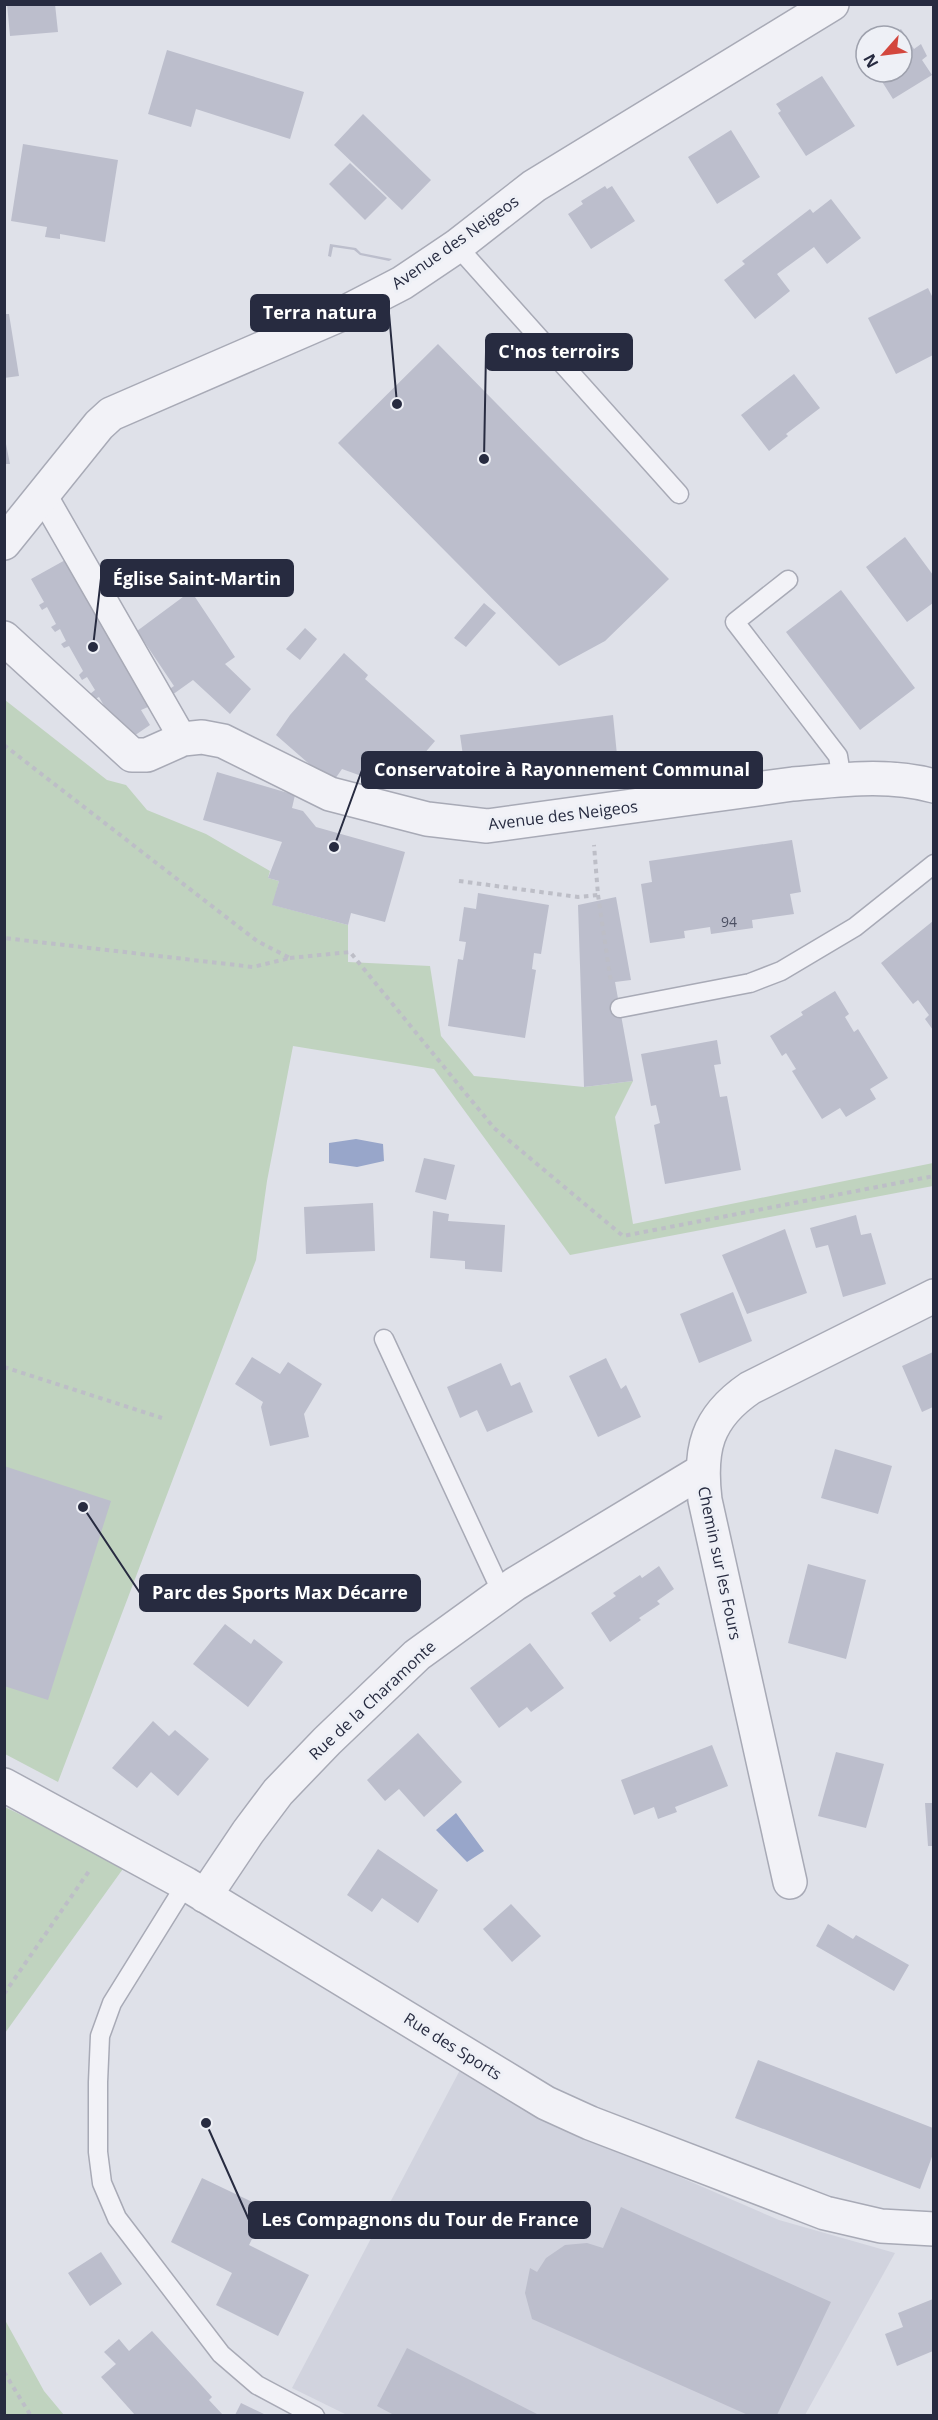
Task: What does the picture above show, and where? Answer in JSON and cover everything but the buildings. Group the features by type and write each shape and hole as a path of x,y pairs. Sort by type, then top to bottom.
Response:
{"street":[{"name":"Avenue des Neigeos","path":"4,543 111,414 346,312 402,283 457,246 534,186 831,4"},
{"path":"43,495 183,739"},
{"name":"Avenue des Neigeos","path":"4,638 132,755 147,755 183,739 202,737 223,741 330,794 427,819 487,826 793,784 842,780 881,778 916,781 933,786"},
{"name":"Chemin sur les Fours","path":"790,1882 705,1500 702,1471 705,1444 718,1419 732,1401 750,1388 933,1296"},
{"name":"Rue de la Charamonte","path":"196,1890 248,1832 278,1792 417,1654 502,1593 702,1471"},
{"name":"Rue des Sports","path":"4,1785 196,1890 546,2103 590,2123 825,2212 881,2226 933,2229"}],"lane":[{"path":"457,246 679,494"},
{"path":"788,580 735,622 838,756 842,780"},
{"path":"620,1008 750,983 781,971 855,927 933,864"},
{"path":"384,1339 502,1593"},
{"path":"196,1890 112,2002 100,2036 98,2129 102,2183 117,2218 221,2354 257,2385 315,2415"}],"path":[{"path":"4,745 257,941 290,958"},
{"path":"591,812 598,895 612,989"},
{"path":"459,881 578,897 598,895"},
{"path":"4,938 253,967 290,958 350,952 494,1128 623,1236 933,1176"},
{"path":"4,1368 162,1418"},
{"path":"4,1994 91,1869 142,1859"},
{"path":"4,2372 31,2415"}],"shaded area":[{"path":"460,2070 525,2110 779,2220 895,2253 805,2415 347,2415 292,2388"}],"green space":[{"path":"5,700 107,780 126,785 147,810 206,834 270,871 268,878 279,881 273,905 348,925 348,962 430,966 441,1036 474,1076 584,1087 633,1081 615,1117 633,1224 933,1163 933,1186 570,1255 434,1069 293,1046 267,1181 256,1260 58,1782 5,1754"},
{"path":"5,1807 125,1866 5,2033"},
{"path":"5,2320 44,2391 64,2415 5,2415"}],"water":[{"path":"356,1139 383,1144 384,1161 357,1167 329,1163 329,1143"},
{"path":"456,1813 484,1851 467,1862 436,1830"}],"place":[{"name":"Terra natura","path":"397,404"},
{"name":"C'nos terroirs","path":"484,459"},
{"name":"Église Saint-Martin","path":"93,647"},
{"name":"Conservatoire à Rayonnement Communal","path":"334,847"},
{"name":"Parc des Sports Max Décarre","path":"83,1507"},
{"name":"Les Compagnons du Tour de France","path":"206,2123"}]}
